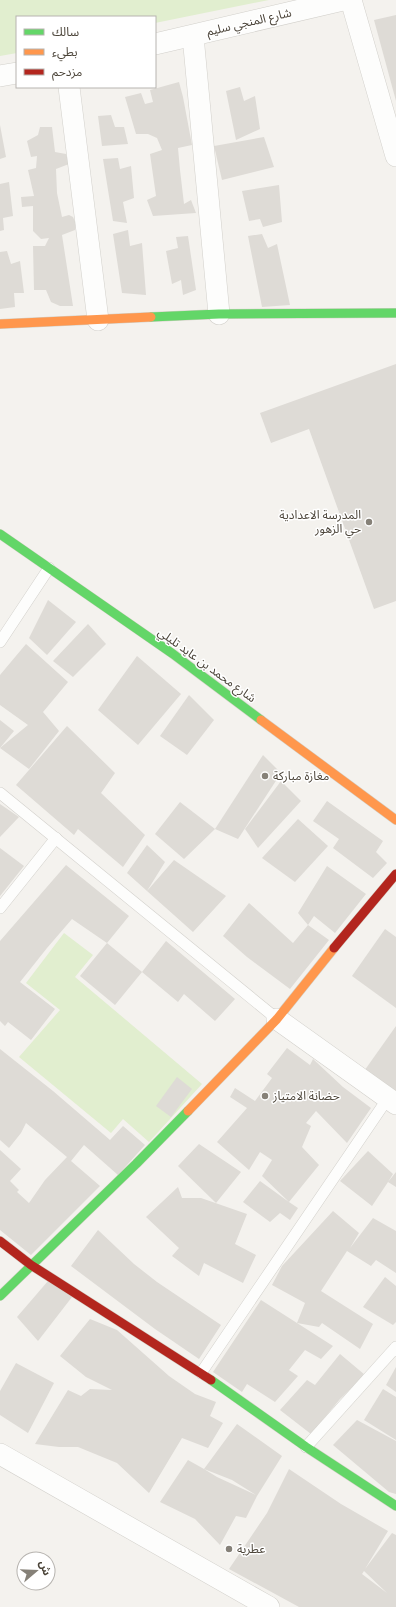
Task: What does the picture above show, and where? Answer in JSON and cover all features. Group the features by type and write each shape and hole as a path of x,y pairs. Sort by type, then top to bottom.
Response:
{"street":[{"name":"شارع المنجي سليم","path":"156,44 343,0"},
{"path":"351,0 396,156"},
{"path":"193,36 219,314"},
{"path":"0,76 16,73"},
{"path":"69,88 98,320"},
{"path":"0,324 219,314 396,313"},
{"name":"شارع محمد بن عايد تليلي","path":"0,534 173,654 396,820"},
{"path":"0,1296 136,1164 277,1019 330,952 396,874"},
{"path":"277,1019 392,1101"},
{"path":"0,1240 31,1265 201,1373 306,1447 396,1506"},
{"path":"0,1454 269,1607"}],"lane":[{"path":"0,642 49,568"},
{"path":"0,793 277,1019"},
{"path":"0,908 56,838"},
{"path":"201,1373 392,1101"},
{"path":"306,1447 396,1347"}],"green space":[{"path":"0,0 269,0 156,23 156,16 16,16 16,53 0,56"},
{"path":"64,933 93,955 75,977 202,1084 149,1142 123,1119 111,1133 19,1057 60,1010 26,983"}],"building":[{"path":"396,15 396,101 374,20"},
{"path":"179,82 192,145 178,148 184,204 191,200 196,213 153,216 147,200 156,196 150,154 162,150 157,138 148,134 136,134 125,97 141,93 145,104 153,102 150,90"},
{"path":"240,87 244,101 255,96 260,129 236,140 226,91"},
{"path":"111,115 115,127 124,127 128,144 102,146 98,116"},
{"path":"0,125 6,157 0,159"},
{"path":"40,127 52,127 55,152 66,154 69,164 56,169 57,193 62,217 69,215 73,217 76,224 75,230 62,235 73,306 60,306 51,302 46,290 34,290 33,246 45,246 49,238 41,239 33,231 33,206 22,207 21,197 34,196 28,170 36,168 37,156 31,157 27,141 38,135"},
{"path":"264,137 274,167 222,180 214,146"},
{"path":"118,158 120,169 131,166 134,198 123,202 127,223 113,221 103,159"},
{"path":"9,182 13,216 3,218 4,230 0,231 0,184"},
{"path":"279,185 282,222 263,227 260,219 249,221 242,191"},
{"path":"128,230 130,246 142,243 146,295 122,293 113,234"},
{"path":"262,234 268,248 277,244 290,305 262,307 248,236"},
{"path":"188,236 196,290 183,295 181,280 172,284 166,251 178,248 176,237"},
{"path":"7,251 11,264 20,261 24,293 14,293 15,307 0,309 0,252"},
{"name":"المدرسة الاعدادية حي الزهور","path":"396,364 396,601 374,609 309,429 271,443 260,413"},
{"path":"48,600 76,622 47,655 29,638"},
{"path":"88,624 106,644 73,677 53,661"},
{"path":"26,644 68,682 43,712 59,731 29,769 0,748 28,725 0,705 0,675"},
{"path":"137,656 181,694 138,745 98,710"},
{"path":"189,695 214,720 187,755 160,736"},
{"path":"0,720 14,731 0,748"},
{"path":"67,726 115,773 101,793 145,835 123,867 78,829 74,835 16,785"},
{"path":"263,755 281,773 238,839 215,829"},
{"path":"281,781 301,801 258,848 245,829"},
{"path":"327,801 383,841 376,852 387,863 373,878 333,848 339,839 313,821"},
{"path":"180,802 215,829 184,859 155,834"},
{"path":"0,804 19,817 0,837"},
{"path":"298,819 328,846 295,882 262,858"},
{"path":"147,845 165,862 147,891 127,873"},
{"path":"0,848 24,866 0,896"},
{"path":"174,860 226,896 193,932 147,891"},
{"path":"66,865 129,916 107,943 72,919 20,982 55,1009 31,1040 8,1022 5,1026 0,1021 0,941"},
{"path":"327,866 366,894 335,933 314,916 308,925 298,913"},
{"path":"249,903 293,943 308,925 329,940 290,989 247,957 223,936"},
{"path":"385,929 396,937 396,1008 352,976"},
{"path":"166,941 235,999 215,1021 184,994 178,1002 142,972"},
{"path":"107,943 142,972 115,1005 80,976"},
{"path":"396,1026 396,1099 362,1074"},
{"path":"287,1048 310,1065 313,1059 343,1087 371,1108 347,1143 316,1111 306,1123 311,1126 302,1147 319,1165 289,1202 262,1176 272,1160 260,1152 249,1170 217,1142 247,1108 230,1097 235,1088 255,1101 272,1078 267,1074"},
{"path":"0,1049 53,1091 110,1140 123,1126 145,1145 118,1175 84,1145 71,1161 100,1186 31,1255 0,1230 0,1150 21,1169 10,1181 19,1190 17,1192 29,1203 45,1180 67,1157 26,1123 21,1133 9,1148 0,1140"},
{"path":"177,1077 192,1089 171,1117 156,1106"},
{"path":"199,1144 241,1172 216,1203 178,1166"},
{"path":"368,1151 393,1174 372,1206 340,1181"},
{"path":"396,1172 396,1187 388,1182"},
{"path":"260,1181 298,1208 290,1220 280,1213 270,1222 243,1202"},
{"path":"178,1187 182,1198 201,1198 247,1214 235,1244 256,1255 243,1283 204,1263 199,1276 172,1256 179,1248 146,1217"},
{"path":"333,1211 359,1233 350,1248 373,1218 396,1231 396,1273 376,1260 371,1266 347,1251 321,1291 373,1324 360,1349 322,1323 319,1327 297,1323 305,1303 272,1285 282,1266"},
{"path":"98,1230 134,1264 157,1282 221,1325 199,1359 155,1329 71,1266"},
{"path":"385,1277 396,1286 396,1322 393,1325 363,1307"},
{"path":"48,1281 72,1297 38,1341 17,1317"},
{"path":"261,1300 333,1346 321,1359 305,1350 289,1370 298,1376 275,1402 247,1384 242,1392 213,1372"},
{"path":"90,1319 117,1330 169,1376 195,1394 216,1402 210,1416 223,1423 208,1448 182,1438 149,1493 117,1463 78,1447 59,1447 35,1444 68,1390 81,1396 90,1389 112,1390 86,1377 60,1356"},
{"path":"340,1354 365,1375 340,1399 311,1434 280,1410 307,1380 315,1385"},
{"path":"16,1363 54,1383 28,1433 0,1415 0,1391"},
{"path":"396,1367 396,1392 386,1385"},
{"path":"383,1389 396,1397 396,1440 364,1420"},
{"path":"357,1420 396,1441 396,1494 389,1492 333,1445"},
{"path":"237,1424 282,1456 257,1496 246,1518 236,1516 220,1545 195,1519 160,1502 188,1460 204,1469","holes":["204,1469 232,1480 256,1495 217,1477"]},
{"path":"289,1469 341,1504 388,1531 365,1569 392,1533 396,1535 396,1607 299,1607 229,1569 267,1513","holes":["364,1571 387,1593 362,1574"]}],"traffic: fast":[{"path":"151,317 219,314 396,313"},
{"path":"0,534 173,654 261,720"},
{"path":"0,1296 136,1164 188,1111"},
{"path":"211,1380 306,1447 396,1506"}],"traffic: slow":[{"path":"0,324 151,317"},
{"path":"261,720 396,820"},
{"path":"188,1111 277,1019 334,948"}],"traffic: jam":[{"path":"334,948 396,874"},
{"path":"0,1241 31,1265 211,1380"}],"place":[{"name":"المدرسة الاعدادية حي الزهور","path":"369,522"},
{"name":"مغازة مباركة","path":"265,776"},
{"name":"حضانة الامتياز","path":"265,1096"},
{"name":"عطرية","path":"229,1549"}]}
